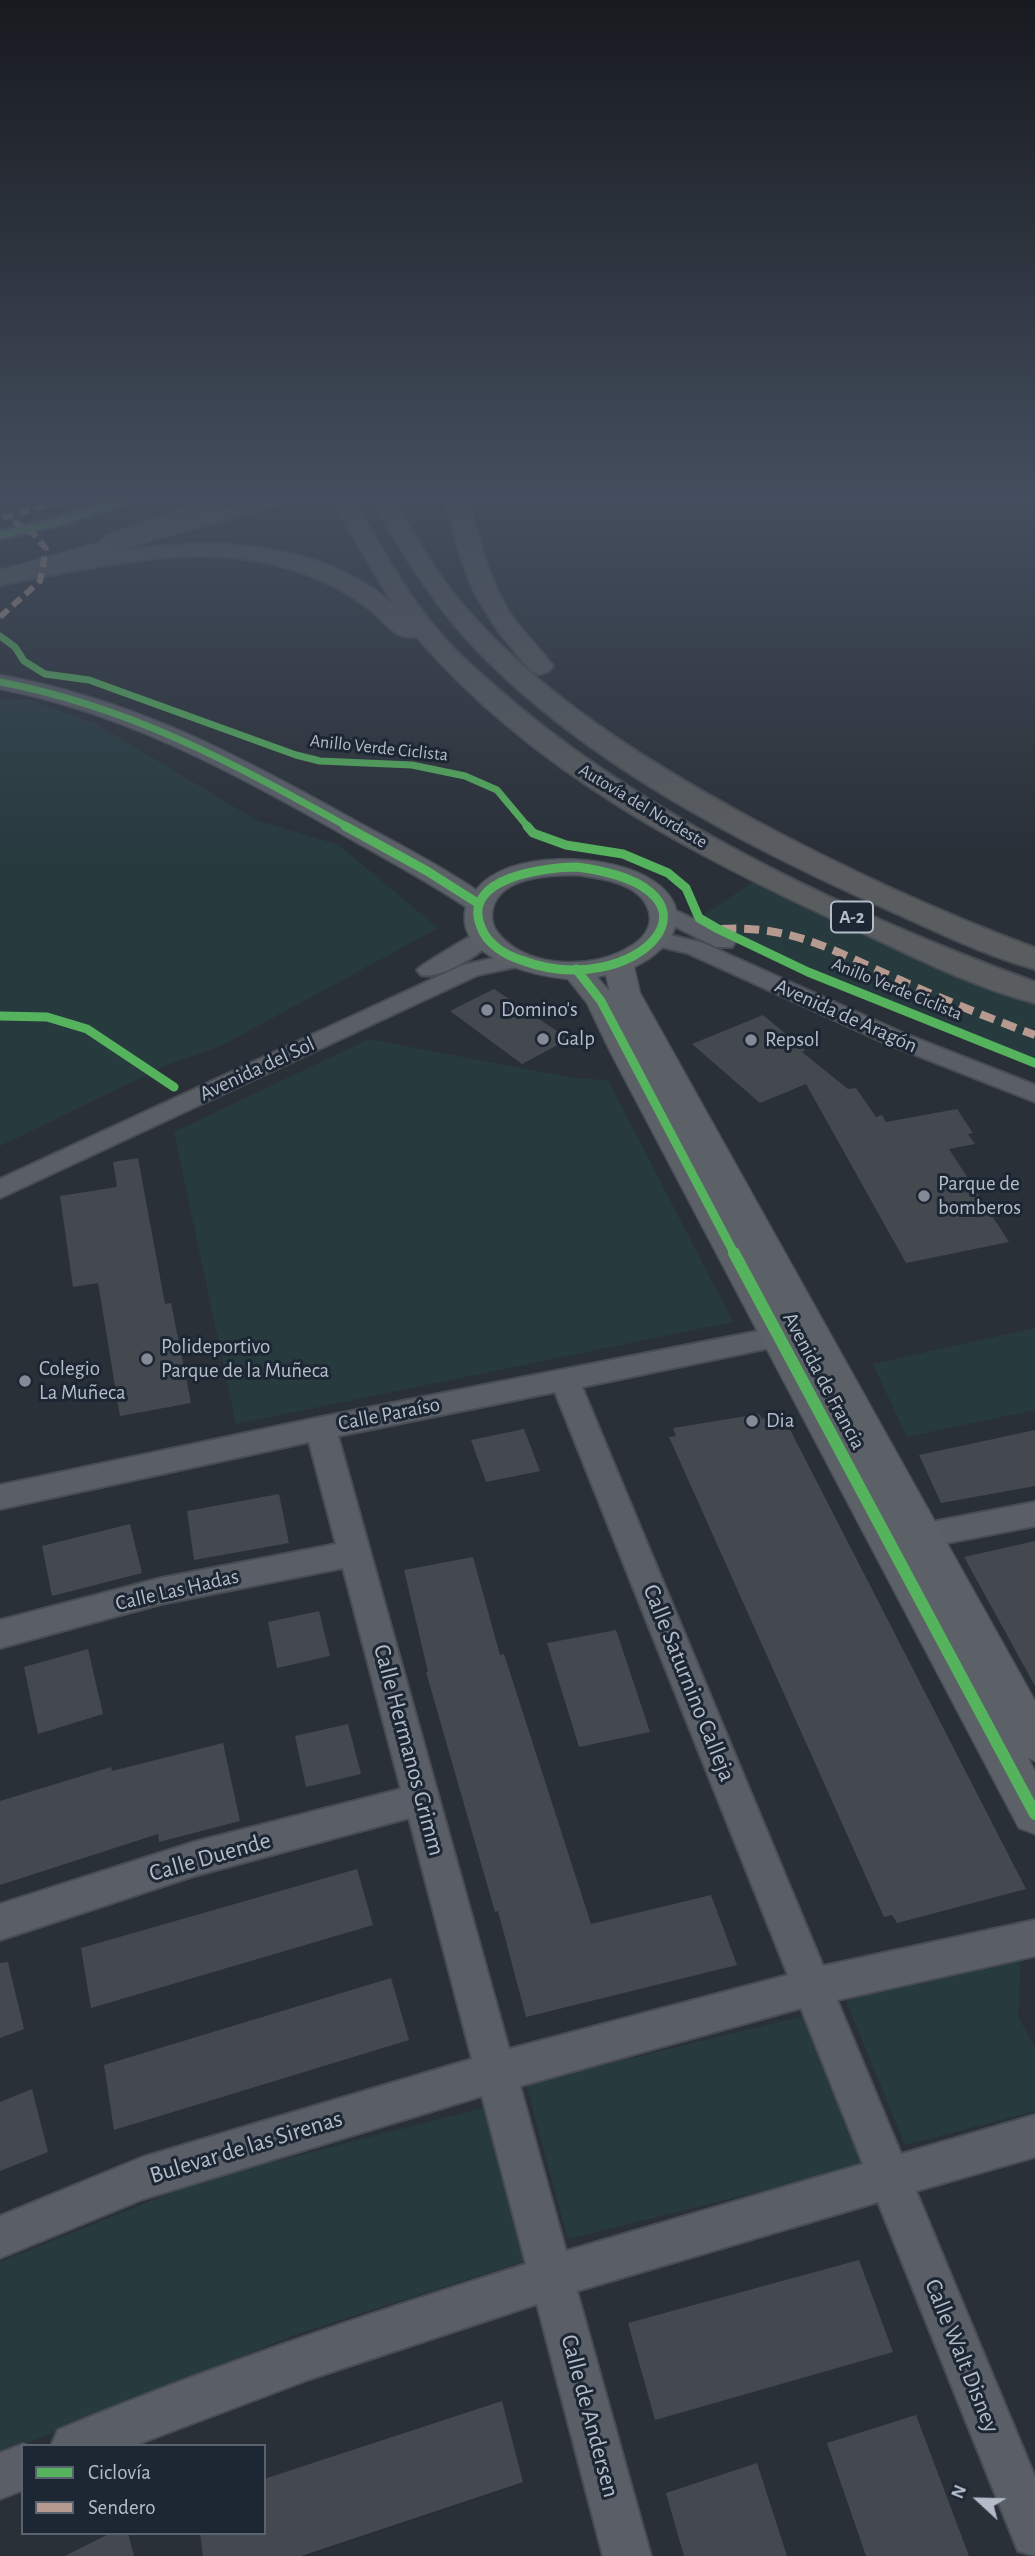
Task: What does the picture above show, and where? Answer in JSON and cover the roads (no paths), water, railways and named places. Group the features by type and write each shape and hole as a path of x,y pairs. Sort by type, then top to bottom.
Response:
{"highway":[{"path":"395,620 429,652 478,685"},
{"name":"Autovía del Nordeste","path":"418,620 478,685 528,730 581,769 675,829 912,945 1035,993"},
{"name":"Autovía del Nordeste","path":"465,620 508,666 606,744 729,819 864,888 1035,959"},
{"path":"503,620 519,642 595,719 729,819"}],"main road":[{"path":"0,682 84,699 126,716 288,793 450,862 517,875"},
{"path":"288,793 430,873 479,904"},
{"path":"577,866 608,871 635,881 654,895 664,912 664,926 657,939 642,952 620,962 576,969 556,969 517,960 498,950 484,937 478,927 476,915 479,904 495,886 517,875 546,868 577,866"},
{"name":"Avenida de Francia","path":"620,962 625,993 1035,1742"},
{"name":"Avenida de Francia","path":"576,969 601,1001 625,1051 1035,1815"}],"street":[{"name":"Avenida de Aragón","path":"664,912 794,976 908,1026 1035,1075"},
{"name":"Avenida del Sol","path":"0,1168 454,958 484,937"},
{"name":"Avenida de Aragón","path":"657,939 695,948 894,1038 1035,1094"},
{"name":"Avenida del Sol","path":"0,1189 471,970 517,960"},
{"name":"Calle Paraíso","path":"0,1497 321,1427 779,1337"},
{"name":"Calle Saturnino Calleja","path":"564,1379 812,1987"},
{"name":"Calle Hermanos Grimm","path":"321,1427 498,2073"},
{"path":"921,1536 1035,1514"},
{"name":"Calle Las Hadas","path":"0,1634 161,1591 355,1553"},
{"name":"Calle Duende","path":"0,1922 194,1859 422,1799"},
{"name":"Bulevar de las Sirenas","path":"0,2237 143,2178 498,2073 812,1987 1035,1938"},
{"path":"812,1987 889,2178"},
{"path":"498,2073 522,2172 553,2276"},
{"path":"79,2444 189,2399 306,2356 553,2276 1035,2136"},
{"name":"Calle Walt Disney","path":"889,2178 1035,2534"},
{"name":"Calle de Andersen","path":"553,2276 628,2556"},
{"path":"0,2476 21,2468"}],"place":[{"name":"Domino's","path":"487,1010"},
{"name":"Galp","path":"543,1039"},
{"name":"Repsol","path":"751,1040"},
{"name":"Parque de bomberos","path":"924,1196"},
{"name":"Polideportivo Parque de la Muñeca","path":"147,1359"},
{"name":"Colegio La Muñeca","path":"25,1381"},
{"name":"Dia","path":"752,1421"}]}
